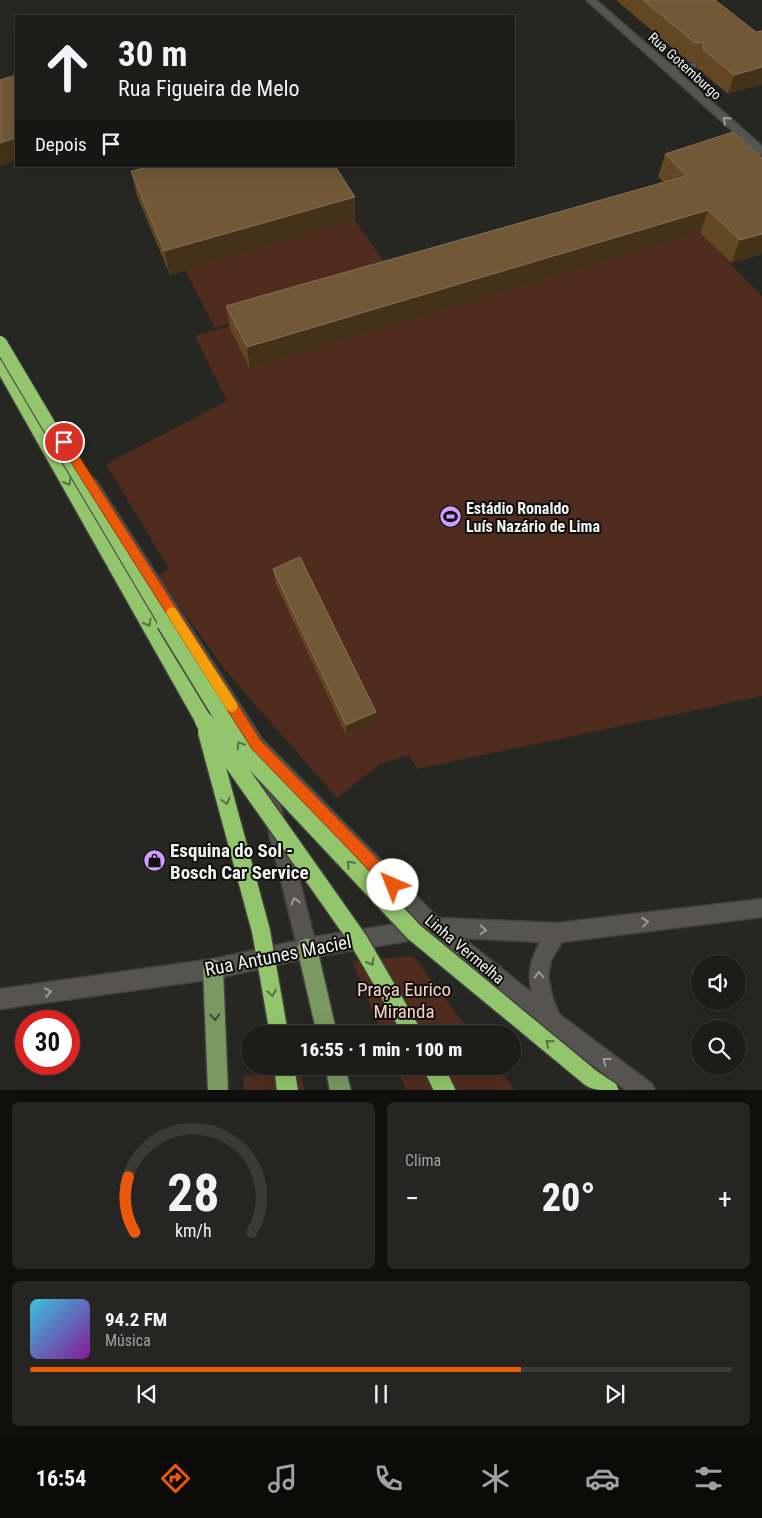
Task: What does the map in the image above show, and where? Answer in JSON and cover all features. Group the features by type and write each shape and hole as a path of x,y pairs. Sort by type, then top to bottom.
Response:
{"highway":[{"name":"Linha Vermelha","path":"0,342 112,534 244,751 414,932 586,1074"},
{"path":"0,364 204,721 359,941 408,1025"},
{"path":"204,721 261,930 277,1025"},
{"path":"586,1074 602,1090"},
{"path":"586,1074 609,1090"},
{"path":"286,1075 288,1090"},
{"path":"437,1075 446,1090"}],"main road":[{"path":"307,948 325,1025"},
{"path":"213,968 218,1090"},
{"path":"337,1075 341,1090"}],"street":[{"name":"Rua Gotemburgo","path":"590,0 762,152"},
{"path":"670,70 693,65"},
{"path":"0,342 256,745 434,927 552,1021 645,1090"},
{"path":"256,745 307,948"},
{"name":"Rua Antunes Maciel","path":"0,999 213,968 307,948 434,927 556,933 762,908"},
{"path":"552,1021 540,988 539,963 545,949 556,933"}],"green space":[{"name":"Estádio Ronaldo Luís Nazário de Lima","path":"668,200 762,296 762,696 417,769 409,755 380,764 337,798 225,670 158,576 169,569 106,464 227,401 195,336"},
{"path":"355,221 393,274 215,328 185,270"},
{"name":"Praça Eurico Miranda","path":"413,956 465,1025 378,1025 352,961"},
{"path":"243,1075 302,1076 304,1090 244,1090"},
{"name":"Praça Eurico Miranda","path":"400,1075 504,1075 515,1090 406,1090"}],"building":[{"path":"643,0 715,0 756,32 762,31 762,67 734,75 703,49 703,42 695,43"},
{"path":"15,75 15,138 0,143 0,80"},
{"path":"733,132 762,158 762,234 740,240 708,210 247,347 226,306 686,176 665,154"},
{"path":"149,167 336,167 355,197 164,251 131,171"},
{"path":"300,557 376,712 346,725 273,569"}],"slow traffic":[{"path":"172,613 232,706"}],"place":[{"name":"Estádio Ronaldo Luís Nazário de Lima","path":"450,517"},
{"name":"Esquina do Sol - Bosch Car Service","path":"154,861"}],"route":[{"path":"64,442 256,745 393,885"}]}
